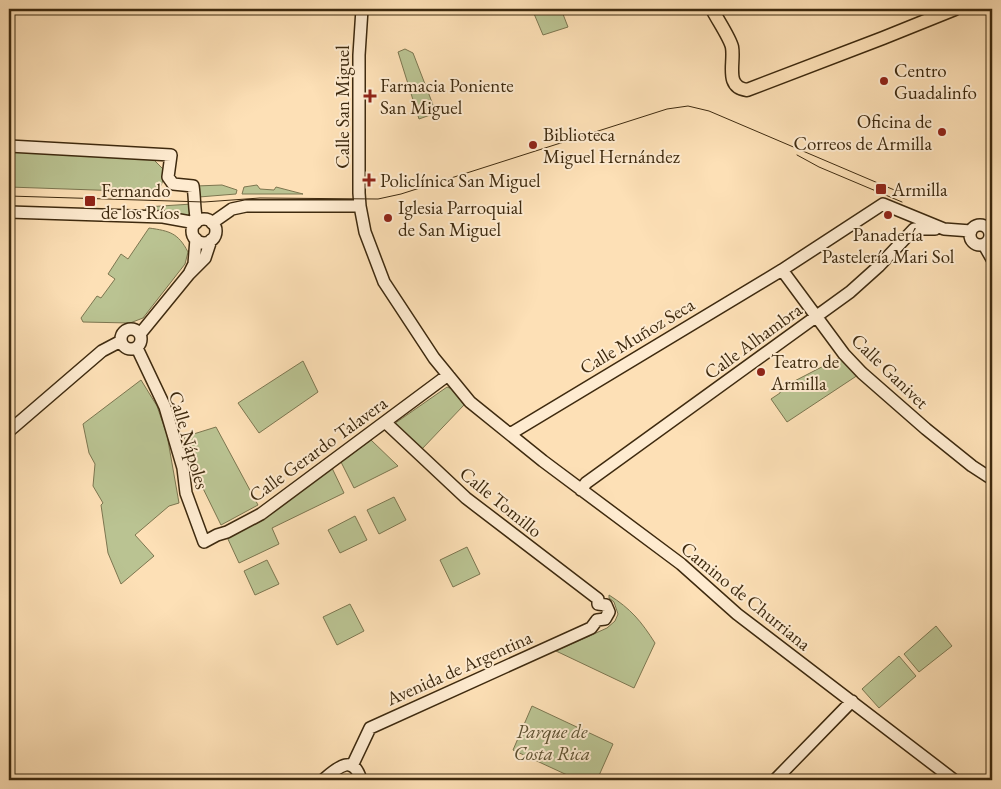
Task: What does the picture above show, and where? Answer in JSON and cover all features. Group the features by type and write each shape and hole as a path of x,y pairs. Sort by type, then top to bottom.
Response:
{"main road":[{"path":"712,9 732,47 732,77 735,84 741,89 747,90 955,9"}],"street":[{"name":"Calle San Miguel","path":"360,206 359,55 362,9"},
{"path":"9,146 170,156 168,177 173,184 193,186 196,203 206,213 204,229 194,264 189,274 140,334"},
{"name":"Calle Muñoz Seca","path":"510,434 782,270 883,204 944,228"},
{"path":"204,229 232,209 252,205 360,206"},
{"name":"Camino de Churriana","path":"360,206 365,232 384,282 434,358 470,402 561,475 583,488"},
{"path":"9,212 176,219 204,229"},
{"path":"944,228 971,230 981,224 986,226 991,232 990,239 984,245"},
{"name":"Calle Alhambra","path":"583,488 850,292 879,266 914,229 944,228"},
{"path":"971,230 970,237 973,242 984,245"},
{"path":"984,245 992,259"},
{"name":"Calle Ganivet","path":"782,270 846,356 862,373 932,434 992,479"},
{"path":"127,330 135,330 140,334 141,343 137,348 128,349 123,346 121,341 122,334 127,330"},
{"path":"9,431 102,350 121,341"},
{"name":"Calle Nápoles","path":"137,348 165,407 182,468 186,493 204,542"},
{"name":"Calle Gerardo Talavera","path":"204,542 261,514 273,503 448,375"},
{"name":"Calle Tomillo","path":"385,422 466,498 598,599 598,604 606,605 610,612 605,619 597,620"},
{"name":"Camino de Churriana","path":"528,448 558,466 611,513 681,564 736,614 954,780"},
{"name":"Avenida de Argentina","path":"352,766 370,728 591,628 597,620"},
{"path":"775,780 852,701"},
{"path":"323,780 331,776 336,767 343,765 352,766 358,772 361,780"}],"green space":[{"path":"532,9 561,9 568,27 543,35"},
{"path":"405,49 413,53 435,110 433,114 419,119 398,52"},
{"path":"9,152 153,159 163,169 163,180 161,186 152,192 9,187"},
{"path":"222,185 237,190 236,194 199,197 196,186"},
{"path":"257,185 260,189 274,190 276,187 303,194 242,194 244,187"},
{"path":"192,204 189,216 146,212 146,207"},
{"path":"149,228 173,234 181,241 188,252 185,264 143,318 130,323 83,322 81,318 97,296 101,298 115,279 108,274 121,254 128,259"},
{"path":"841,357 858,375 787,422 771,399 780,393 781,388"},
{"path":"303,361 318,392 259,433 238,403"},
{"path":"141,380 157,406 167,435 179,503 169,506 135,535 154,556 121,584 108,553 101,505 103,503 93,486 95,464 89,453 83,424"},
{"path":"447,387 452,389 464,405 421,450 394,424"},
{"path":"216,427 258,505 221,525 190,462 184,437"},
{"path":"371,440 398,466 354,488 341,462"},
{"path":"332,468 344,493 272,528 279,544 239,563 227,537 266,516"},
{"path":"394,497 406,520 379,534 367,510"},
{"path":"355,516 367,540 340,553 328,530"},
{"path":"467,547 480,574 453,587 440,560"},
{"path":"267,560 279,584 255,595 244,571"},
{"path":"609,595 624,605 635,616 655,643 634,688 556,651 607,628 615,621 618,614 614,602 609,598"},
{"path":"350,604 364,631 337,645 323,617"},
{"path":"936,626 952,646 919,672 904,654"},
{"path":"899,656 916,676 879,708 862,689"},
{"name":"Parque de Costa Rica","path":"532,706 613,744 597,780 578,780 513,750"}],"tram line":[{"path":"9,196 204,202 260,198 378,199 401,194 667,109 688,106 709,111 906,195"},
{"path":"797,155 819,167 902,202"}],"place":[{"name":"Centro Guadalinfo","path":"884,81"},
{"name":"Farmacia Poniente San Miguel","path":"370,96"},
{"name":"Oficina de Correos de Armilla","path":"942,132"},
{"name":"Biblioteca Miguel Hernández","path":"533,145"},
{"name":"Policlínica San Miguel","path":"369,180"},
{"name":"Armilla","path":"881,189"},
{"name":"Fernando de los Ríos","path":"90,201"},
{"name":"Panadería Pastelería Mari Sol","path":"888,215"},
{"name":"Iglesia Parroquial de San Miguel","path":"388,218"},
{"name":"Teatro de Armilla","path":"761,372"}]}
